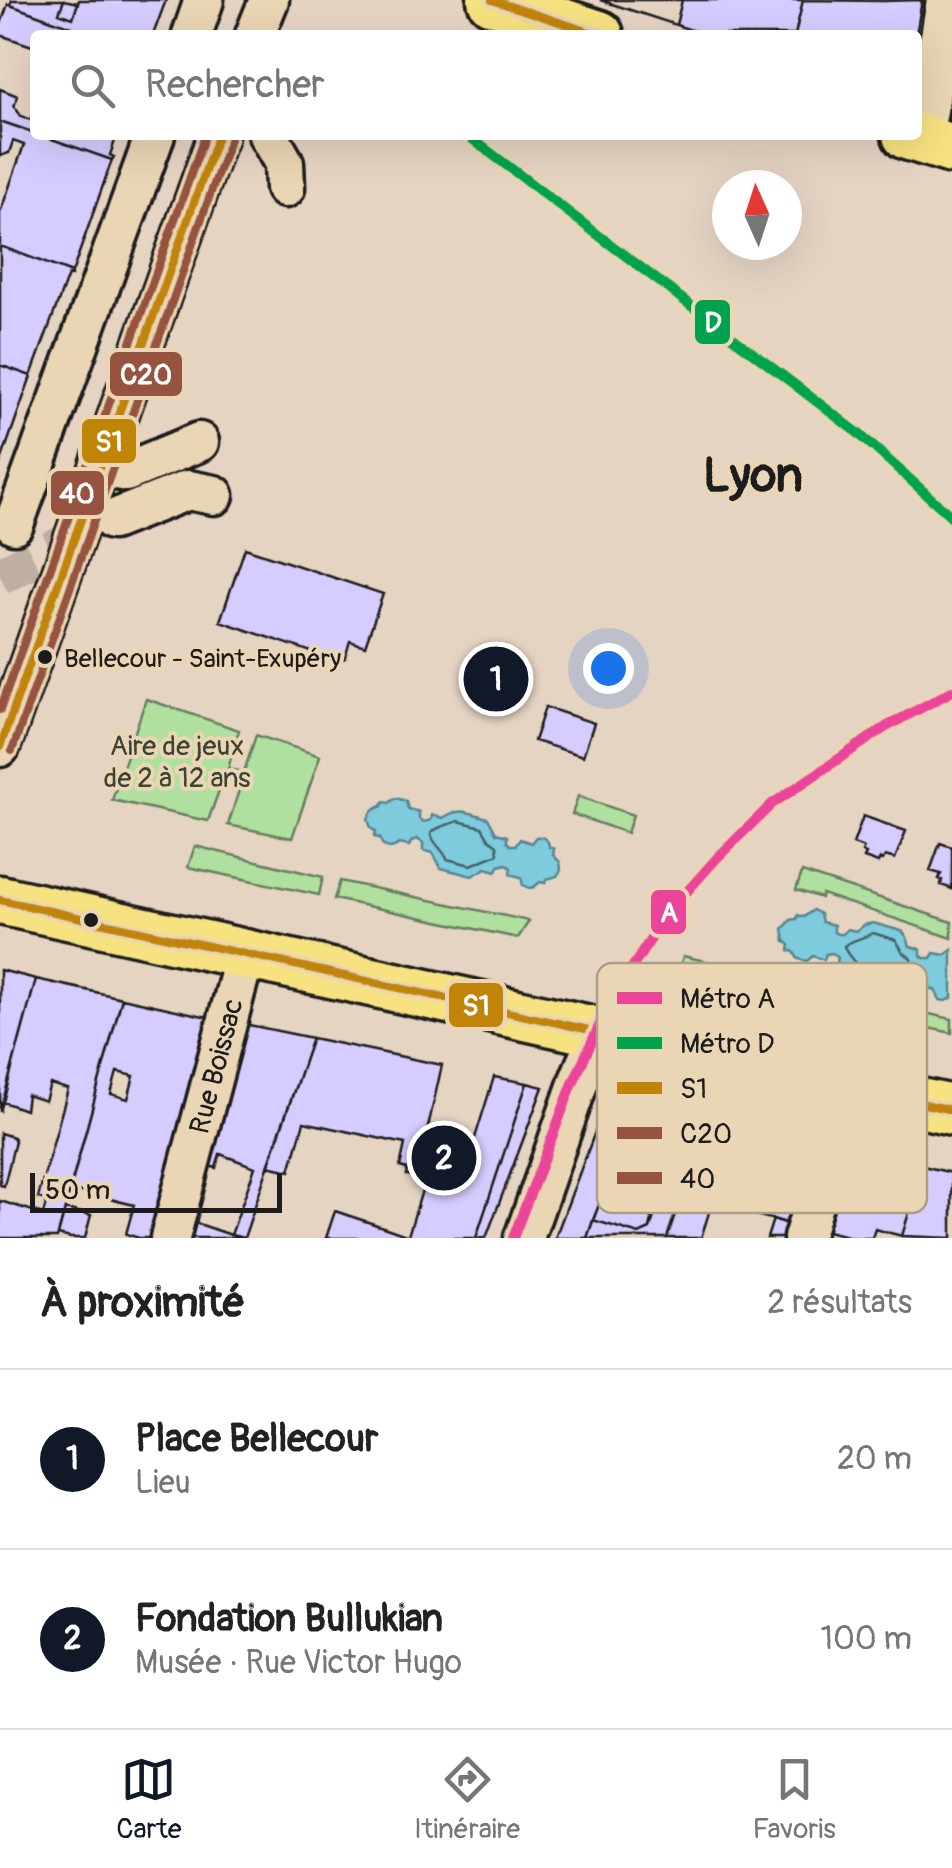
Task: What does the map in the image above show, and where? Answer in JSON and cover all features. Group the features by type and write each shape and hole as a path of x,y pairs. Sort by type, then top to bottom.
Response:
{"main road":[{"path":"492,0 584,30"},
{"path":"0,900 597,1033"},
{"path":"927,1104 952,1110"}],"street":[{"path":"194,30 204,0"},
{"path":"257,30 269,0"},
{"path":"927,141 928,111 946,0"},
{"path":"5,524 153,140"},
{"path":"0,747 216,140"},
{"path":"271,140 284,163 285,188"},
{"path":"100,466 126,472 199,442"},
{"path":"112,520 188,490 214,495"},
{"name":"Rue Boissac","path":"170,1238 245,955"},
{"path":"524,1238 597,1036"},
{"path":"803,1238 811,1213"}],"green space":[{"name":"Aire de jeux de 2 à 12 ans","path":"146,699 239,730 228,769 244,772 256,735 320,756 292,838 228,825 240,787 232,784 235,774 231,783 222,782 208,821 112,800"},
{"path":"578,796 633,815 627,833 572,814"},
{"path":"195,846 323,877 319,895 188,867"},
{"path":"802,872 952,922 952,938 822,894 821,898 796,890"},
{"path":"340,881 529,921 518,938 334,899"},
{"path":"683,956 714,963 681,963"},
{"path":"927,1013 952,1019 952,1033 927,1028"}],"water":[{"path":"396,798 406,801 408,809 419,812 419,819 424,822 431,820 432,815 443,818 464,812 488,818 496,833 507,836 510,845 516,845 520,839 531,843 536,837 543,838 554,849 561,870 545,883 529,888 523,885 521,877 510,874 511,868 506,864 497,871 486,868 472,876 441,868 433,853 423,850 423,843 417,839 409,846 385,846 380,838 374,837 376,832 368,819 373,810"},
{"path":"813,910 820,914 822,922 834,925 837,934 873,923 902,931 910,946 921,949 924,958 952,950 952,998 940,1000 935,990 927,988 927,963 837,963 833,953 826,954 824,960 813,956 807,961 798,959 789,950 783,929 798,915 804,917"}],"building":[{"path":"12,0 64,0 59,13 73,18 79,0 166,0 155,30 80,30 10,5"},
{"path":"64,0 78,3 73,18 59,13"},
{"path":"600,0 682,0 676,25"},
{"path":"600,0 682,0 676,25"},
{"path":"682,0 803,0 796,30 691,30 676,25"},
{"path":"803,0 922,0 917,30 796,30"},
{"path":"8,4 80,30 30,30 30,45 0,35"},
{"path":"0,89 18,96 14,106 21,116 30,120 30,131 0,121"},
{"path":"0,121 30,131 30,140 55,140 112,160 72,273 0,246 0,213 24,145 13,141 9,153 0,156"},
{"path":"54,140 115,140 112,160"},
{"path":"0,246 72,273 31,376 0,365"},
{"path":"0,365 31,376 0,464"},
{"path":"245,548 383,594 365,646 350,641 345,658 338,661 220,621"},
{"path":"545,707 594,723 583,756 534,741"},
{"path":"863,816 906,831 895,859 885,856 878,863 864,858 864,848 853,844"},
{"path":"940,843 952,847 952,889 941,885 941,874 930,871"},
{"path":"0,970 36,979 0,1112"},
{"path":"36,979 122,998 57,1238 0,1238 0,1201 43,1214 47,1200 38,1198 68,1089 50,1084 45,1101 27,1095 25,1110 3,1102"},
{"path":"122,998 208,1017 149,1238 126,1234 134,1205 70,1189","holes":["117,1072 134,1076 128,1099 111,1094"]},
{"path":"239,1023 312,1038 244,1238 231,1235 255,1167 220,1154 216,1168 201,1164"},
{"path":"312,1038 442,1065 424,1145 470,1154 494,1077 527,1083 476,1238 408,1236 423,1187 418,1186 421,1177 406,1175 407,1169 400,1167 405,1144 304,1122 290,1171 268,1166"},
{"path":"527,1083 543,1087 486,1238 476,1238"},
{"path":"597,1127 597,1210 587,1238 555,1238"},
{"path":"0,1133 15,1141 4,1186 0,1185"},
{"path":"927,1167 952,1173 952,1238 902,1236 909,1213 927,1213"},
{"path":"65,1209 91,1215 85,1238 58,1235"},
{"path":"597,1210 597,1213 646,1213 652,1219 650,1229 639,1234 593,1220"},
{"path":"335,1211 392,1230 414,1238 326,1238"},
{"path":"655,1213 675,1213 667,1238 587,1238 593,1220 639,1234 650,1229"},
{"path":"675,1213 709,1213 701,1238 667,1238"},
{"path":"749,1213 797,1213 793,1225"},
{"path":"828,1213 909,1213 902,1236 875,1229 872,1238 856,1238 823,1230"},
{"path":"773,1219 793,1225 788,1238 767,1238"},
{"path":"187,1220 240,1238 182,1238"}],"tunnel":[{"path":"0,576 96,528"}],"metro line":[{"name":"D","path":"474,140 858,433 952,517"},
{"name":"A","path":"635,963 667,914 772,804 886,727 952,691"},
{"name":"A","path":"513,1238 597,1031"}],"transit line":[{"name":"S1","path":"492,0 584,30"},
{"name":"40","path":"0,710 203,140"},
{"name":"S1","path":"0,747 216,140"},
{"name":"C20","path":"12,751 230,140"},
{"name":"S1","path":"0,900 597,1032"},
{"name":"S1","path":"927,1104 952,1110"}],"place":[{"name":"Bellecour - Saint-Exupéry","path":"45,657"},
{"name":"Place Bellecour","path":"496,679"},
{"name":"Fondation Bullukian","path":"444,1158"}],"district":[{"name":"Lyon","path":"753,474"}]}
